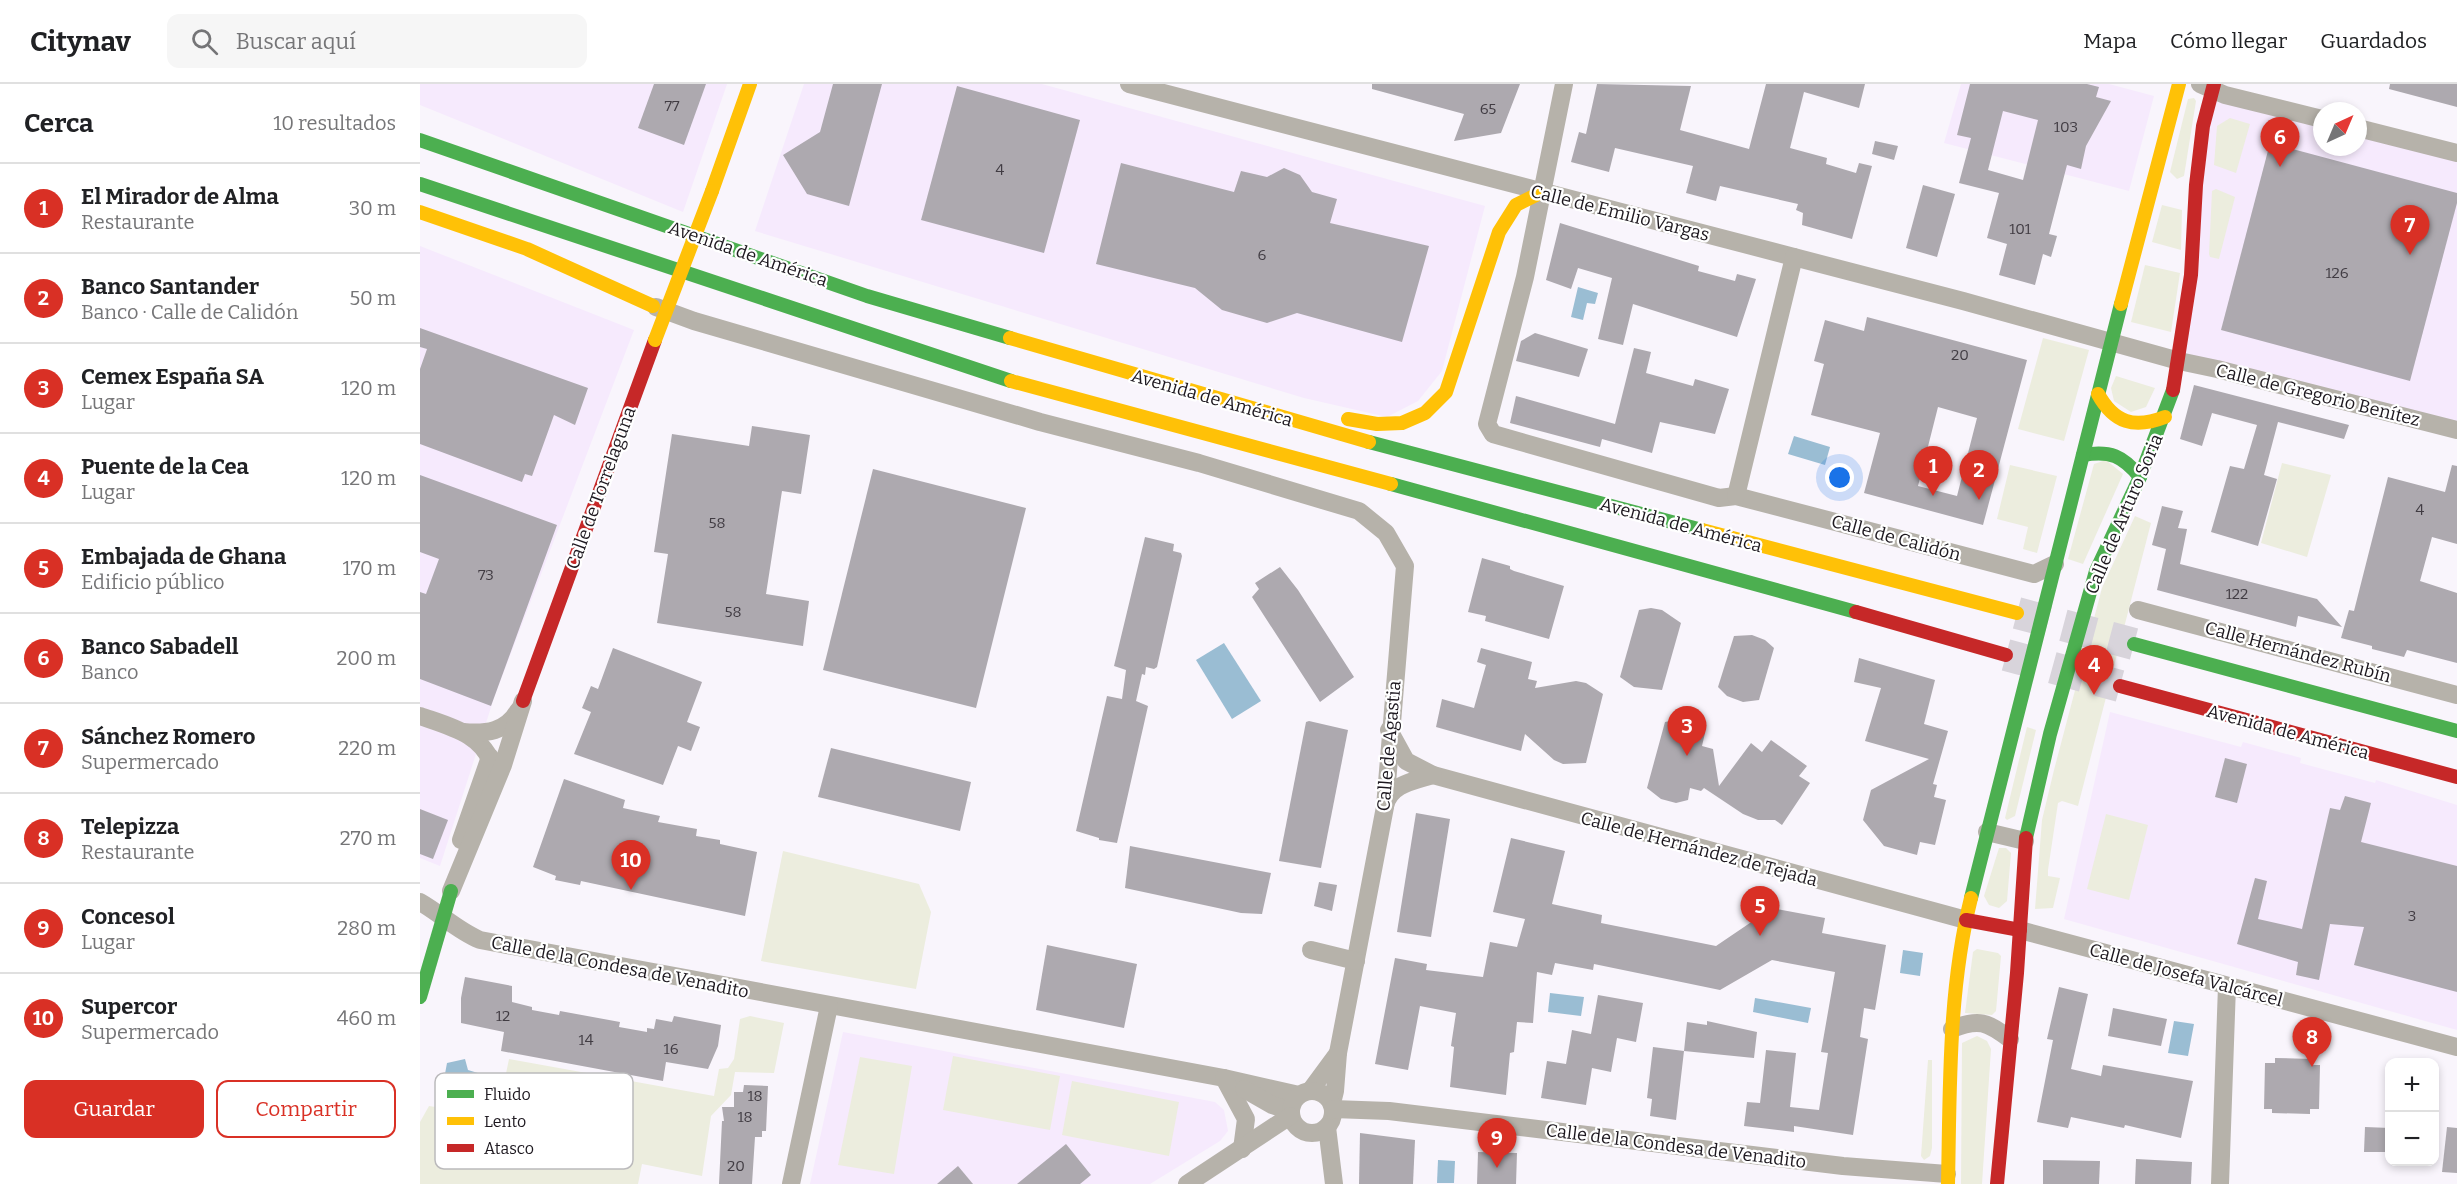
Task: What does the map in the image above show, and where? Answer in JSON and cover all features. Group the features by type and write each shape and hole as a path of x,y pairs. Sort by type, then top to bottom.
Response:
{"main road":[{"name":"Calle de Torrelaguna","path":"523,701 750,84"},
{"path":"1948,1179 1952,1029 1966,920 2134,252 2158,193 2179,84"},
{"name":"Calle de Arturo Soria","path":"1998,1184 2020,930 2025,842 2049,734 2096,571 2165,417 2179,362 2191,274 2196,185 2209,86"},
{"path":"440,131 553,185"},
{"name":"Avenida de América","path":"420,140 867,296 1326,431 2017,613"},
{"name":"Avenida de América","path":"420,184 973,370 1597,539 2006,655"},
{"path":"2179,197 2196,185"},
{"path":"1337,416 1369,425 1397,425 1418,419 1435,406 1446,392 1499,231 1516,205 1540,193"},
{"path":"420,212 527,249 653,306"},
{"path":"420,225 653,306"},
{"path":"2098,394 2105,408 2116,419 2136,426 2165,417"},
{"path":"1207,396 1260,396 1271,399"},
{"path":"2083,455 2103,451 2117,453 2140,477"},
{"path":"2134,644 2457,730"},
{"name":"Avenida de América","path":"2120,686 2457,777"},
{"name":"Calle de Torrelaguna","path":"420,997 451,891"},
{"path":"1966,920 2020,930"}],"street":[{"name":"Calle de Emilio Vargas","path":"1129,84 1540,193 1794,257 2111,343"},
{"path":"1540,193 1564,84"},
{"path":"2209,86 2313,116"},
{"path":"2367,130 2457,153"},
{"name":"Calle de Calidón","path":"1540,193 1525,277 1487,424 1493,434 1719,498 1736,496 2034,574 2055,564"},
{"path":"1736,496 1794,257"},
{"name":"Calle de Agastia","path":"653,306 694,321 1005,412 1199,463 1359,511 1386,533 1405,566 1389,730 1385,807 1338,1053 1332,1106"},
{"path":"2111,343 2179,362"},
{"name":"Calle de Gregorio Benítez","path":"2179,362 2217,369 2457,430"},
{"name":"Calle Hernández Rubín","path":"2139,610 2457,695"},
{"path":"463,732 481,733 503,728 514,718 523,701"},
{"name":"Calle de Torrelaguna","path":"451,891 507,755 523,701"},
{"path":"420,716 463,732 477,741 490,757 494,772 486,795 487,804"},
{"name":"Calle de Hernández de Tejada","path":"1389,730 1406,761 1433,775 1966,920"},
{"name":"Calle de Torrelaguna","path":"451,891 453,864 490,757"},
{"path":"1385,807 1387,797 1401,786 1433,775"},
{"path":"1987,832 2025,842"},
{"name":"Calle de la Condesa de Venadito","path":"420,902 444,916 464,934 480,940 1224,1078 1297,1103"},
{"name":"Calle de Josefa Valcárcel","path":"2020,930 2457,1047"},
{"path":"1311,950 1356,961"},
{"path":"2220,1184 2227,986"},
{"path":"791,1184 830,1006"},
{"path":"1952,1029 1972,1021 1992,1025 2010,1039"},
{"name":"Calle de Agastia","path":"1186,1184 1242,1149 1297,1103 1338,1053"},
{"path":"1224,1078 1246,1119 1242,1149"},
{"path":"1319,1093 1332,1106 1331,1121 1319,1132 1304,1131 1296,1126 1297,1103 1319,1093"},
{"name":"Calle de la Condesa de Venadito","path":"1332,1106 1948,1179"},
{"path":"1327,1127 1334,1184"}],"shaded area":[{"path":"420,84 727,84 683,212 420,105"},
{"path":"804,84 1042,84 1485,206 1442,371 1418,401 1387,417 1304,398 755,231"},
{"path":"1961,84 2109,84 2154,96 2129,191 1944,143"},
{"path":"2212,89 2313,117 2313,156 2367,156 2367,130 2457,153 2457,430 2179,361"},
{"path":"2194,98 2196,101 2184,176 2177,179 2170,172 2188,99"},
{"path":"2230,118 2250,124 2236,173 2214,165 2217,126"},
{"path":"2216,189 2235,197 2219,259 2210,257 2209,254 2212,191"},
{"path":"2162,205 2182,210 2181,250 2152,242"},
{"path":"420,246 634,330 494,698 440,866 420,858"},
{"path":"2145,265 2180,273 2171,332 2131,322"},
{"path":"2043,338 2089,350 2064,441 2018,429"},
{"path":"2116,376 2155,388 2146,407 2131,412 2114,401 2111,388"},
{"path":"2106,460 2123,474 2083,564 2068,559 2094,464"},
{"path":"2282,463 2331,475 2307,557 2261,543"},
{"path":"2010,465 2057,476 2037,553 2023,549 2028,527 1997,519"},
{"path":"2135,516 2151,523 2078,806 2062,801 2058,803 2048,870 2048,876 2060,878 2053,908 2035,909 2042,820 2054,770 2102,588"},
{"path":"2110,712 2241,747 2243,742 2301,758 2300,763 2375,783 2376,780 2457,805 2457,1030 2064,919"},
{"path":"2027,727 2036,730 2015,816 2007,820 2005,818"},
{"path":"2106,814 2148,825 2129,900 2087,889"},
{"path":"1999,848 2006,848 2011,853 2007,901 1999,908 1989,905 1984,896"},
{"path":"783,851 919,884 931,912 916,989 761,961"},
{"path":"1977,949 1998,953 2001,956 1996,1011 1992,1015 1965,1013 1973,952"},
{"path":"750,1016 784,1023 774,1073 735,1072 731,1095 711,1116 702,1176 642,1164 638,1184 420,1184 420,1122 429,1106 435,1107 435,1169 633,1169 633,1081 714,1096 719,1069 728,1068 734,1059 740,1019"},
{"path":"843,1032 1215,1102 1224,1110 1228,1131 1220,1141 1150,1184 810,1184"},
{"path":"1977,1036 1987,1041 1991,1049 1982,1184 1961,1184 1962,1043"},
{"path":"953,1056 1060,1076 1050,1130 943,1110"},
{"path":"860,1057 912,1066 894,1174 838,1165"},
{"path":"509,1059 587,1073 506,1073"},
{"path":"1928,1060 1932,1060 1932,1148 1930,1156 1924,1160 1921,1156"},
{"path":"1072,1081 1179,1102 1169,1156 1062,1135"}],"water":[{"path":"1578,287 1598,293 1595,304 1587,303 1583,320 1571,317"},
{"path":"1794,436 1830,447 1825,465 1788,454"},
{"path":"1224,643 1261,701 1232,719 1196,660"},
{"path":"1903,950 1923,953 1920,976 1900,973"},
{"path":"1550,993 1584,997 1581,1016 1548,1012"},
{"path":"1755,998 1811,1008 1808,1023 1753,1012"},
{"path":"2174,1021 2194,1024 2188,1056 2168,1053"},
{"path":"465,1059 468,1070 478,1073 445,1073 447,1063"},
{"path":"1438,1160 1455,1161 1454,1183 1437,1183"}],"building":[{"path":"654,84 706,84 684,145 638,128"},
{"path":"833,84 882,84 849,206 807,194 783,155 820,132"},
{"path":"1372,84 1520,84 1501,133 1454,141 1464,114 1372,89"},
{"path":"1597,84 1691,86 1680,130 1749,149 1766,84 1865,84 1859,108 1804,92 1790,148 1827,158 1826,164 1856,173 1859,163 1872,166 1852,239 1802,225 1803,213 1796,210 1798,204 1720,186 1716,201 1686,193 1693,166 1615,148 1609,172 1571,162 1579,132 1586,134"},
{"path":"1970,84 2087,84 2099,87 2096,97 2111,101 2086,146 2081,169 2067,165 2049,234 2057,236 2051,257 2043,254 2035,285 1999,275 2007,244 1987,238 1999,193 1959,183 1971,138 1957,135","holes":["2003,111 2038,120 2023,180 1988,170"]},
{"path":"2390,84 2457,84 2457,107 2389,89"},
{"path":"957,86 1080,120 1044,253 921,220"},
{"path":"1875,141 1898,146 1894,160 1872,154"},
{"path":"2270,143 2457,193 2457,203 2410,381 2221,330"},
{"path":"1121,163 1234,192 1241,171 1267,177 1284,168 1300,175 1312,192 1337,199 1330,223 1429,246 1402,342 1297,313 1267,323 1222,310 1195,288 1096,264"},
{"path":"1923,185 1955,194 1937,257 1906,248"},
{"path":"1560,223 1699,266 1698,271 1735,281 1737,274 1756,279 1737,337 1633,304 1623,345 1598,339 1612,278 1578,268 1571,289 1546,280"},
{"path":"1867,317 2027,360 1983,525 1864,493 1880,433 1811,415 1824,364 1814,361 1825,320 1864,331","holes":["1938,407 1977,418 1957,496 1918,486"]},
{"path":"420,328 588,388 575,425 554,415 532,476 525,474 522,482 420,444 420,369 427,349 420,347"},
{"path":"1535,333 1588,349 1579,377 1516,361 1521,341"},
{"path":"1634,348 1651,352 1646,373 1693,386 1695,379 1729,389 1715,434 1660,422 1652,453 1602,439 1600,447 1510,423 1516,396 1615,424"},
{"path":"2194,385 2349,425 2344,439 2278,422 2264,475 2277,479 2258,546 2211,532 2230,466 2244,469 2257,425 2212,413 2202,446 2180,439"},
{"path":"752,426 810,435 801,494 782,491 766,594 809,601 803,646 657,623 668,554 654,552 672,434 749,446"},
{"path":"2452,465 2457,466 2457,544 2432,537 2420,581 2457,593 2457,663 2407,650 2404,657 2341,638 2349,610 2354,611 2388,477 2445,492"},
{"path":"873,469 1026,508 976,708 823,670"},
{"path":"420,475 557,525 491,706 420,679 420,592 426,594 439,559 420,552"},
{"path":"2162,506 2183,511 2178,528 2187,529 2180,564 2317,599 2342,627 2298,616 2296,627 2157,590 2166,549 2152,545"},
{"path":"1145,537 1174,544 1173,551 1181,553 1182,556 1157,667 1154,669 1146,667 1145,675 1142,674 1136,701 1148,706 1117,843 1099,840 1099,838 1076,831 1107,696 1122,699 1126,670 1114,666"},
{"path":"1482,558 1510,566 1510,569 1514,571 1564,586 1549,639 1485,621 1486,616 1468,612"},
{"path":"1280,567 1298,590 1354,677 1320,702 1252,597 1259,589 1255,583"},
{"path":"1651,608 1662,610 1681,623 1662,690 1634,687 1620,677 1639,610"},
{"path":"1752,635 1765,640 1774,648 1759,700 1743,702 1727,696 1718,687 1734,636"},
{"path":"613,648 702,682 687,722 700,727 691,751 678,746 663,785 574,754 591,712 582,708 591,686 598,689"},
{"path":"1481,648 1532,662 1528,679 1537,681 1535,688 1576,681 1586,683 1603,694 1586,763 1563,764 1554,760 1525,734 1521,751 1436,727 1442,699 1474,708 1486,665 1477,662"},
{"path":"1859,658 1935,680 1924,724 1948,731 1933,784 1937,785 1934,797 1946,800 1935,845 1920,842 1917,855 1884,846 1863,820 1871,790 1929,759 1865,741 1881,688 1854,682"},
{"path":"1675,720 1697,725 1705,733 1702,746 1713,749 1719,786 1751,743 1762,752 1771,740 1807,766 1799,776 1810,783 1782,825 1775,820 1758,820 1743,814 1704,788 1701,791 1690,788 1688,800 1676,803 1661,799 1647,788 1665,722"},
{"path":"1306,722 1348,730 1321,868 1279,861"},
{"path":"831,748 971,782 960,831 818,797"},
{"path":"2225,758 2247,764 2237,803 2215,797"},
{"path":"564,779 625,800 623,808 660,816 658,822 697,829 696,836 720,840 720,844 757,852 745,916 581,881 580,885 555,880 556,876 533,867"},
{"path":"2345,796 2371,803 2361,842 2457,866 2457,992 2354,965 2364,927 2330,924 2319,980 2296,975 2298,962 2237,944 2255,878 2267,881 2258,919 2302,929 2330,808 2340,810"},
{"path":"420,809 448,820 433,859 420,854"},
{"path":"1416,813 1450,819 1431,937 1397,932"},
{"path":"1511,838 1565,851 1552,904 1602,915 1601,923 1716,946 1772,908 1825,918 1822,933 1886,945 1875,1010 1864,1008 1860,1037 1868,1039 1853,1135 1794,1126 1794,1132 1744,1126 1747,1102 1760,1103 1766,1050 1796,1053 1790,1107 1819,1110 1828,1053 1821,1052 1835,972 1772,960 1720,990 1594,964 1593,970 1555,963 1552,975 1537,972 1533,1023 1517,1022 1514,1052 1510,1053 1506,1095 1450,1087 1454,1047 1451,1046 1456,1013 1420,1006 1408,1070 1375,1064 1395,958 1427,964 1426,970 1483,977 1490,942 1517,947 1525,919 1493,912"},
{"path":"1130,846 1271,873 1262,914 1241,913 1125,888"},
{"path":"1319,882 1337,885 1332,911 1314,906"},
{"path":"1047,945 1137,964 1124,1028 1036,1010"},
{"path":"465,977 512,986 512,1002 532,1007 532,1010 559,1015 560,1011 620,1022 619,1027 647,1032 647,1028 654,1029 656,1019 672,1022 674,1016 721,1025 718,1046 708,1069 666,1062 663,1081 633,1075 633,1073 620,1073 501,1051 504,1032 461,1023 461,998"},
{"path":"2059,987 2088,994 2071,1069 2101,1076 2103,1065 2193,1081 2181,1138 2125,1125 2124,1128 2071,1117 2068,1128 2037,1122 2053,1040 2047,1039"},
{"path":"1598,995 1643,1003 1636,1042 1617,1038 1611,1072 1592,1068 1586,1105 1541,1098 1547,1061 1566,1064 1572,1030 1591,1034"},
{"path":"2113,1008 2167,1019 2161,1046 2108,1036"},
{"path":"1707,1021 1757,1032 1754,1058 1684,1051 1687,1022 1707,1025"},
{"path":"1653,1047 1684,1051 1676,1120 1650,1116 1652,1099 1647,1098"},
{"path":"2275,1058 2313,1059 2312,1065 2320,1065 2319,1109 2310,1109 2310,1114 2272,1113 2272,1109 2264,1109 2265,1063 2275,1063"},
{"path":"744,1085 768,1086 766,1131 762,1131 762,1137 755,1137 752,1184 719,1184 722,1121 724,1121 722,1107 734,1107 734,1092 743,1092"},
{"path":"2365,1127 2385,1128 2385,1152 2364,1152"},
{"path":"2447,1127 2457,1128 2457,1173 2442,1172"},
{"path":"1360,1133 1415,1140 1413,1184 1359,1184"},
{"path":"1066,1144 1091,1175 1080,1184 1017,1184"},
{"path":"1478,1152 1517,1153 1516,1184 1477,1184"},
{"path":"2136,1159 2192,1162 2191,1184 2135,1184"},
{"path":"2043,1160 2100,1161 2099,1184 2043,1184"},
{"path":"958,1166 973,1184 937,1184"}],"tunnel":[{"path":"2017,613 2134,644"},
{"path":"2006,655 2120,686"}],"traffic: fast":[{"path":"420,140 867,296 1010,338"},
{"path":"420,184 1011,381"},
{"path":"1971,898 2121,304"},
{"path":"2026,838 2050,734 2096,571 2140,477 2173,390"},
{"path":"1369,442 1702,530"},
{"path":"2083,455 2101,453 2115,456 2128,464 2140,477"},
{"path":"1391,484 1856,612"},
{"path":"2134,644 2457,731"},
{"path":"420,997 451,891"}],"traffic: slow":[{"path":"712,191 750,84"},
{"path":"2121,304 2179,84"},
{"path":"655,340 712,191"},
{"path":"1348,419 1377,424 1402,423 1425,413 1446,392 1499,232 1516,205 1540,193"},
{"path":"420,212 527,249 653,306"},
{"path":"1010,338 1369,442"},
{"path":"1011,381 1391,484"},
{"path":"2098,394 2111,412 2126,421 2144,423 2165,417"},
{"path":"1702,530 2017,613"},
{"path":"1948,1184 1954,1004 1963,933 1971,898"}],"traffic: jam":[{"path":"2173,390 2191,275 2196,185 2203,126 2214,84"},
{"path":"523,701 655,340"},
{"path":"1856,612 2006,655"},
{"path":"2120,686 2457,777"},
{"path":"1997,1184 2017,973 2026,838"},
{"path":"1966,920 2020,930"}],"place":[{"name":"Banco Sabadell","path":"2280,167"},
{"name":"Sánchez Romero","path":"2410,255"},
{"name":"El Mirador de Alma","path":"1933,496"},
{"name":"Banco Santander","path":"1979,500"},
{"name":"Puente de la Cea","path":"2094,695"},
{"name":"Cemex España SA","path":"1687,756"},
{"name":"Supercor","path":"631,890"},
{"name":"Embajada de Ghana","path":"1760,936"},
{"name":"Telepizza","path":"2312,1067"},
{"name":"Concesol","path":"1497,1168"}]}
